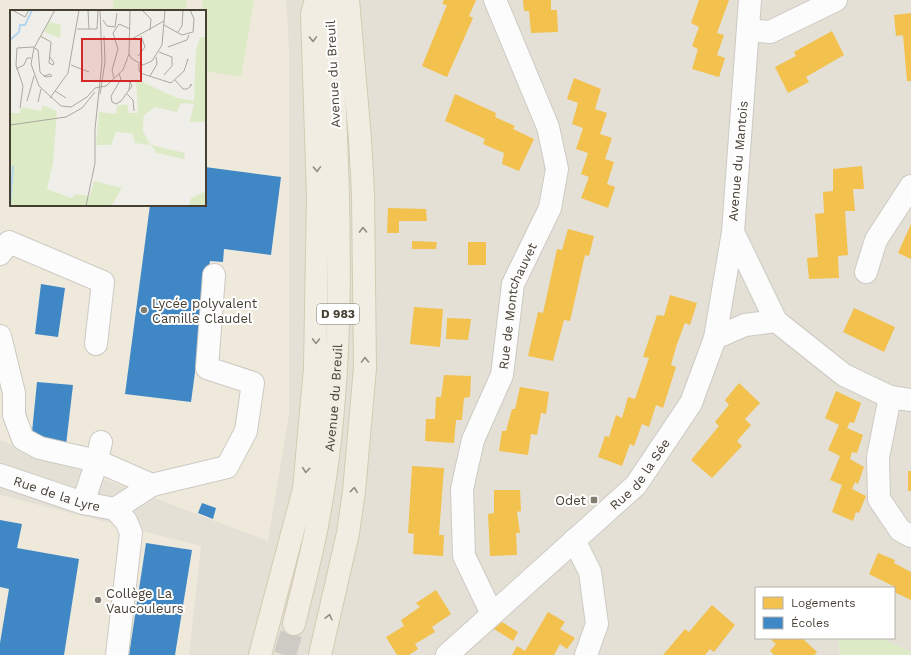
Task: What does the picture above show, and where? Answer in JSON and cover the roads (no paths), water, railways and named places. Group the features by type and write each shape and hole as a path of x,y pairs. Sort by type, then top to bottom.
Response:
{"main road":[{"path":"260,655 304,489 315,368 318,195 312,14 316,0"},
{"name":"Avenue du Breuil","path":"294,624 318,520 329,445 336,374 339,266 338,182 330,0"},
{"path":"320,655 349,526 354,491 365,368 361,147 348,0"}],"street":[{"name":"Rue de Montchauvet","path":"492,614 464,556 462,489 472,440 502,375 514,284 550,208 557,169 548,127 495,0"},
{"name":"Avenue du Mantois","path":"750,0 733,232 776,321 844,374 890,397 911,400"},
{"path":"749,30 770,32 836,0"},
{"path":"866,272 876,240 911,186"},
{"name":"Rue de la Sée","path":"447,655 636,485 690,404 715,338 733,232"},
{"path":"0,254 9,242 103,282 96,344"},
{"path":"117,655 131,533 126,521 115,509 152,485 227,467 246,431 252,383 207,368 214,275"},
{"path":"715,338 745,325 776,321"},
{"path":"0,336 14,393 14,415 23,439 40,448 99,451 152,485"},
{"path":"890,397 878,457 880,499 900,530 911,536"},
{"path":"84,503 99,451"},
{"name":"Rue de la Lyre","path":"0,475 84,503 115,509"},
{"path":"574,540 590,572 597,624 586,655"}],"tunnel":[{"path":"285,655 294,624"}],"place":[{"name":"Lycée polyvalent Camille Claudel","path":"144,310"},
{"name":"Odet","path":"594,500"},
{"name":"Collège La Vaucouleurs","path":"98,600"}]}
